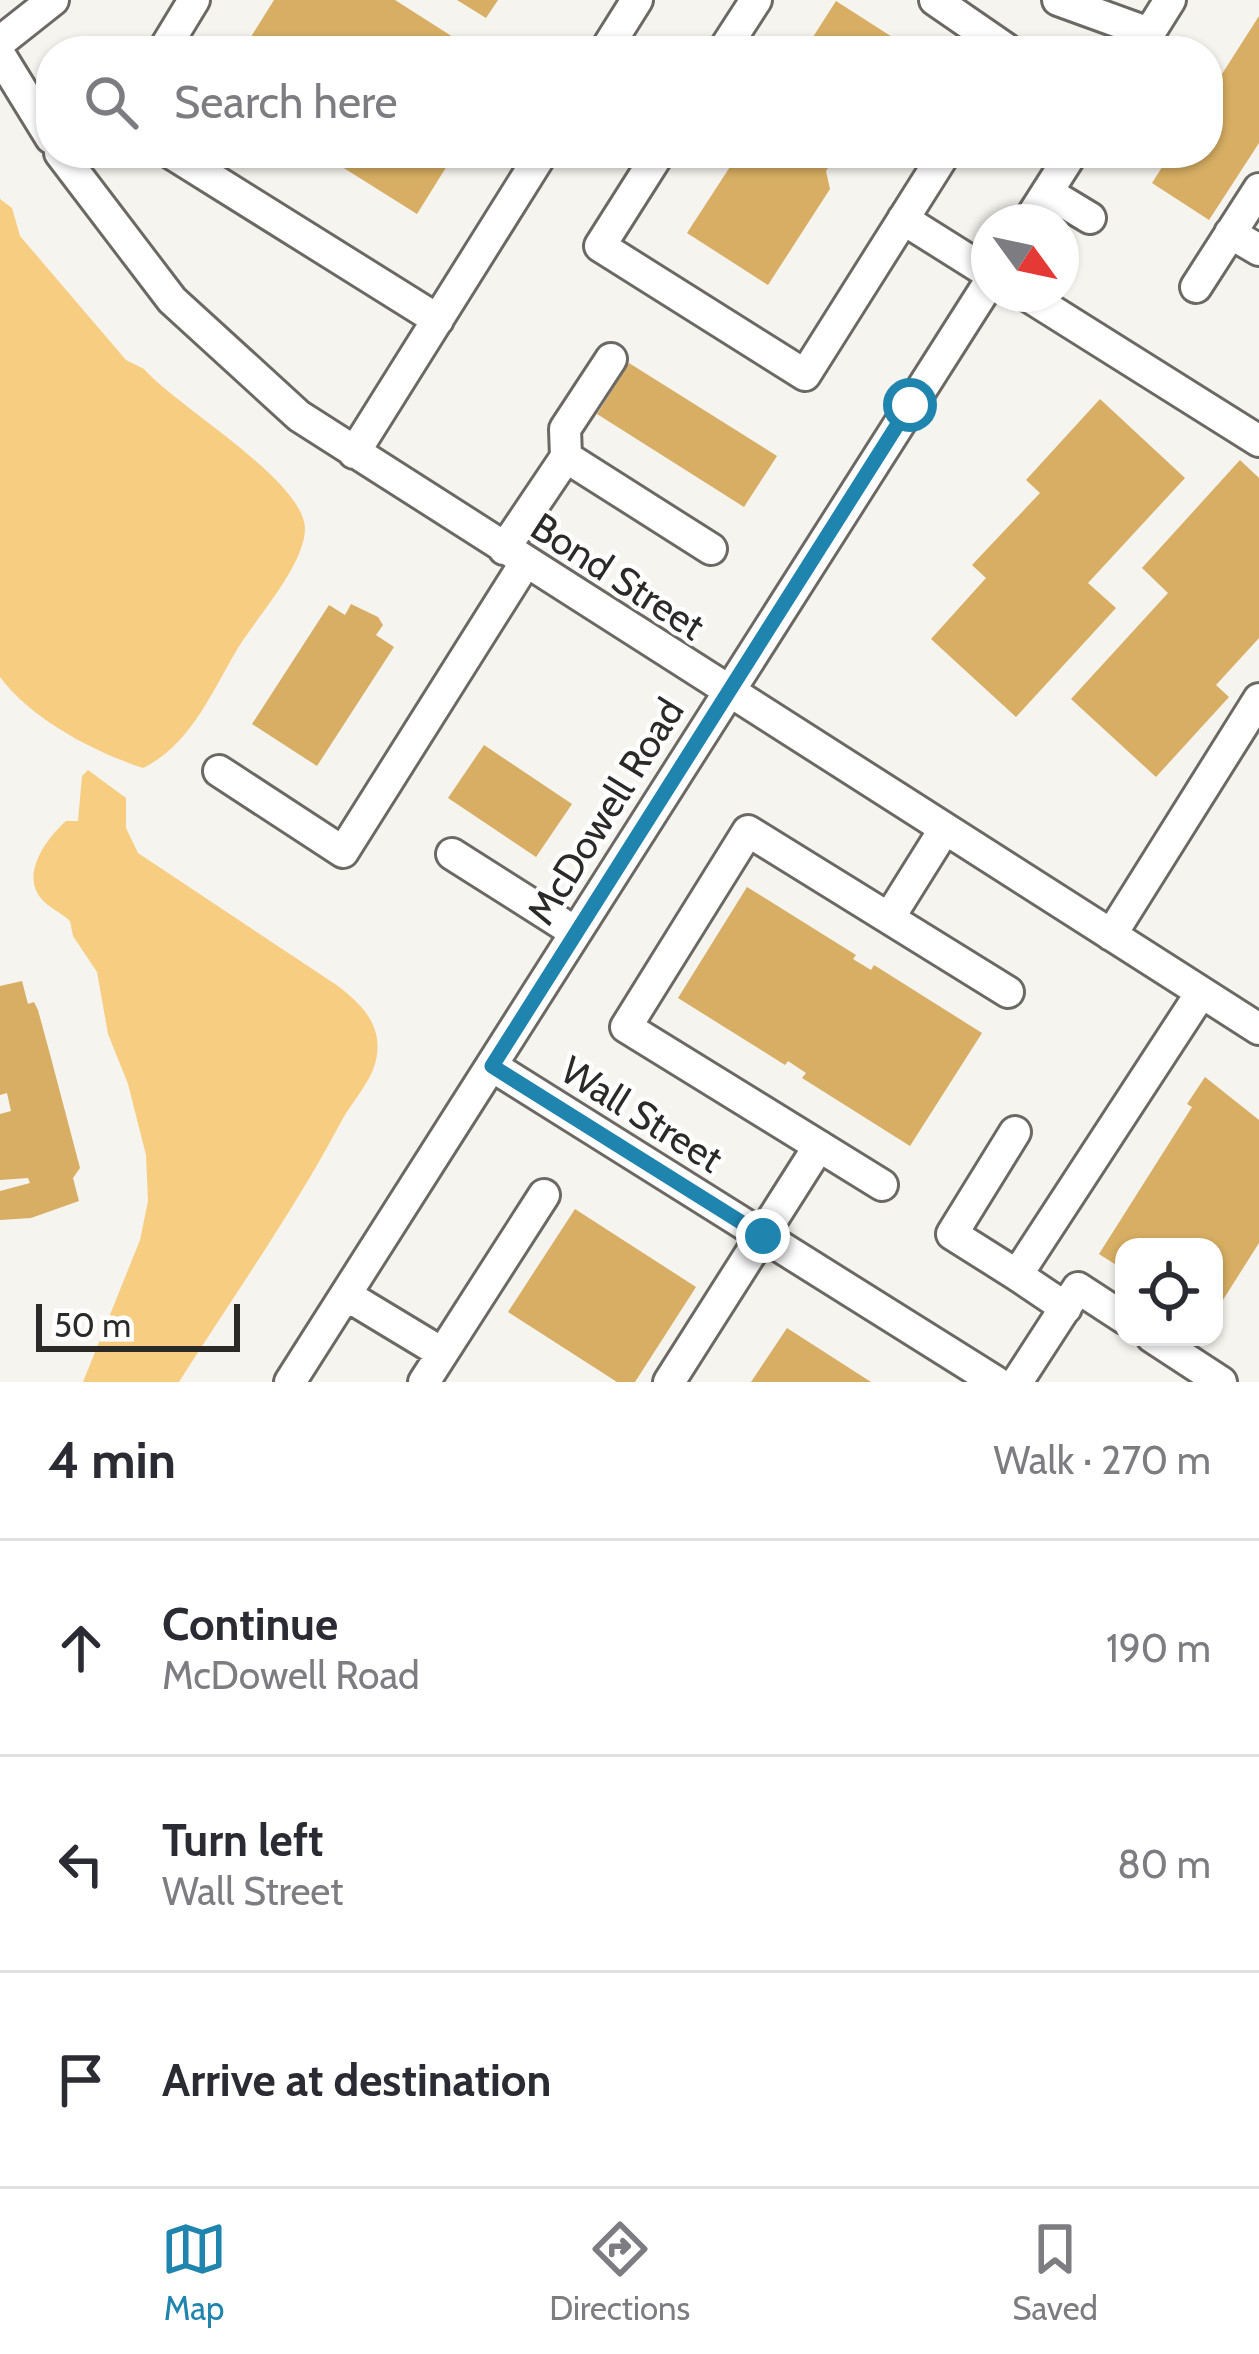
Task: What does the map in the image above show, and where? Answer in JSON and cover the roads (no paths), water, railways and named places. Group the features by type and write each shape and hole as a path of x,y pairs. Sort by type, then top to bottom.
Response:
{"street":[{"path":"0,42 53,0"},
{"path":"172,36 194,0"},
{"path":"614,36 637,0"},
{"path":"733,36 756,0"},
{"path":"935,0 987,36"},
{"path":"1058,0 1131,36"},
{"path":"1147,36 1170,0"},
{"path":"0,55 36,114"},
{"name":"Bond Street","path":"71,168 172,300 233,361 354,454 1259,1029"},
{"path":"195,168 437,320"},
{"path":"354,454 533,168"},
{"path":"649,168 600,246 805,375 935,168"},
{"path":"1039,204 1062,168"},
{"path":"1196,286 1259,189"},
{"path":"1047,192 1090,218"},
{"path":"903,219 971,262"},
{"path":"1230,232 1259,250"},
{"name":"McDowell Road","path":"290,1382 971,311"},
{"path":"1054,312 1259,441"},
{"path":"219,771 343,852 515,556 566,457 565,429 611,359"},
{"path":"566,457 711,549"},
{"path":"1112,935 1259,699"},
{"path":"889,918 944,830"},
{"path":"882,1185 626,1027 748,831 1007,992"},
{"path":"452,854 574,932"},
{"path":"1017,1275 1202,993"},
{"name":"Wall Street","path":"492,1066 996,1382"},
{"path":"1015,1132 952,1234 1066,1308"},
{"path":"669,1382 819,1146"},
{"path":"424,1382 544,1195"},
{"path":"1017,1382 1078,1288 1115,1312"},
{"path":"346,1294 442,1353"},
{"path":"1166,1346 1221,1382"}]}
